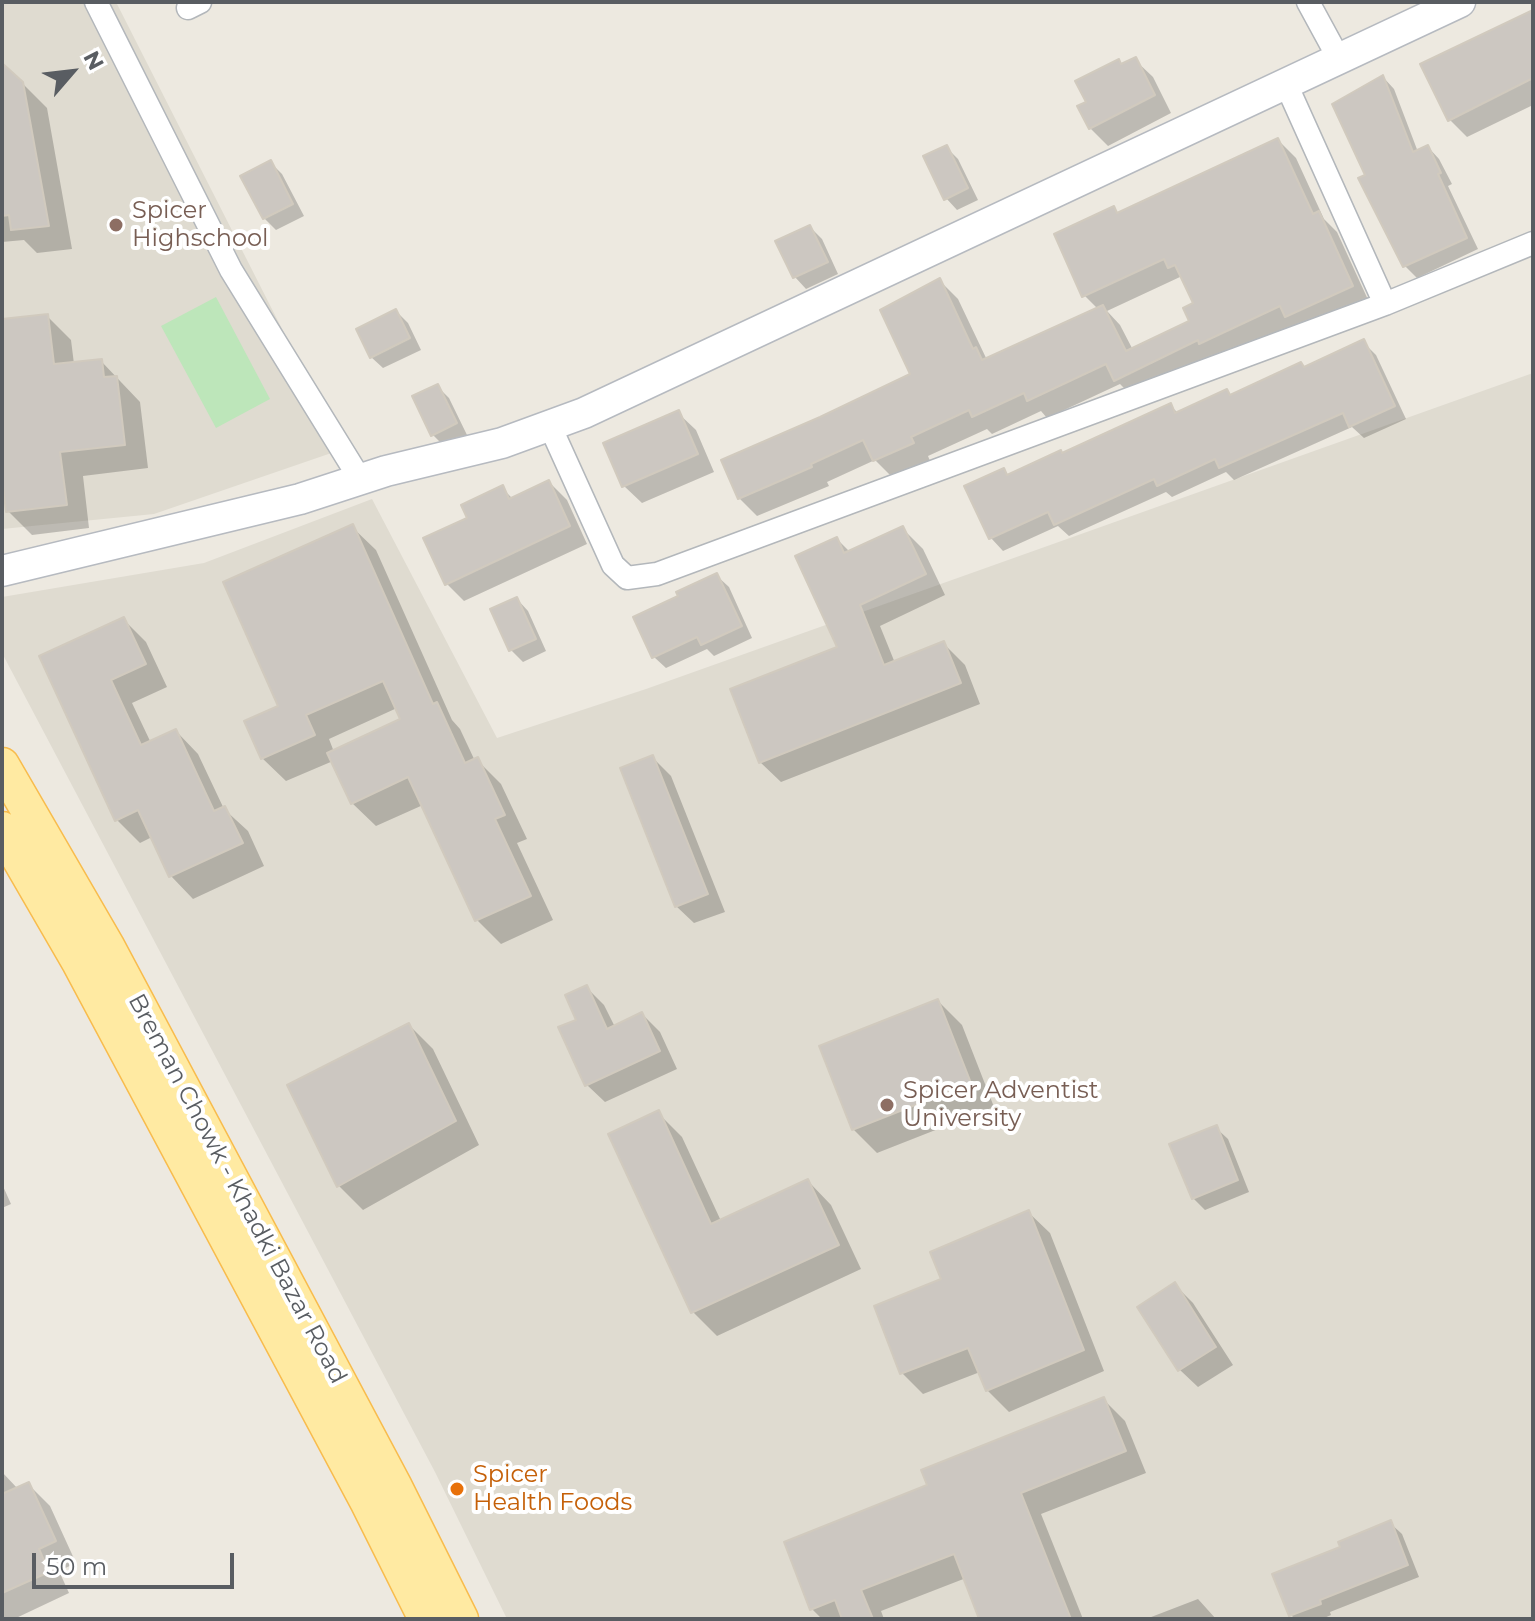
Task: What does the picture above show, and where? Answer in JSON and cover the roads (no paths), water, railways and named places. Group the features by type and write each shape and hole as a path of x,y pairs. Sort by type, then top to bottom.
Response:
{"main road":[{"name":"Breman Chowk - Khadki Bazar Road","path":"2,765 114,960 389,1474 461,1619"},
{"name":"Breman Chowk - Khadki Bazar Road","path":"2,829 79,962 367,1501 426,1619"}],"street":[{"path":"96,2 231,270 360,479"},
{"path":"1308,2 1339,59"},
{"path":"2,571 300,499 360,479 502,443 584,413 1460,2"},
{"path":"1286,84 1385,304"},
{"path":"550,426 613,565 627,578 657,574 1385,304 1533,243"}],"place":[{"name":"Spicer Highschool","path":"116,225"},
{"name":"Spicer Adventist University","path":"887,1105"},
{"name":"Spicer Health Foods","path":"457,1489"}]}
